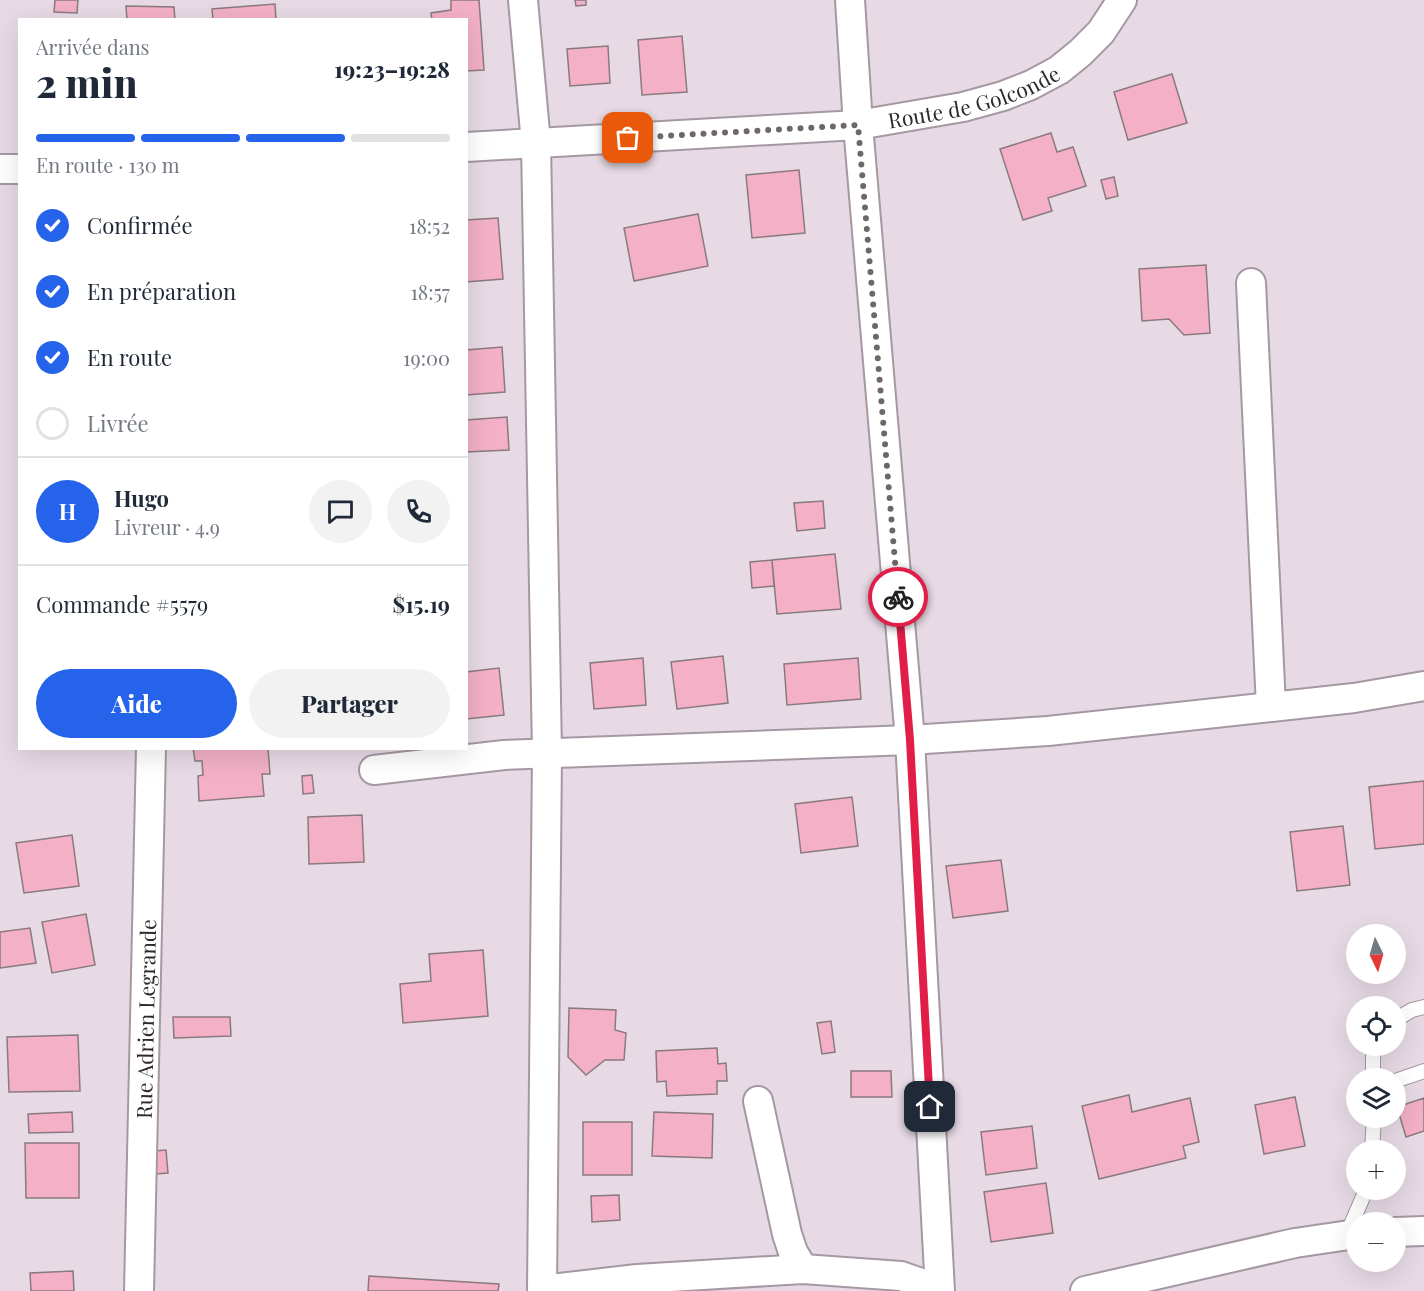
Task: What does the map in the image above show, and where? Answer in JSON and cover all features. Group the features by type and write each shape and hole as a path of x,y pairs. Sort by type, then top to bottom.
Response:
{"street":[{"path":"523,0 536,143 547,753 542,1290 637,1279 803,1269 901,1276 936,1291"},
{"path":"850,0 858,125 910,740 940,1291"},
{"name":"Route de Golconde","path":"468,147 858,125 963,107 1003,96 1031,85 1059,70 1101,32 1122,0"},
{"path":"0,170 18,169"},
{"path":"1251,283 1271,707"},
{"path":"374,770 504,755 910,740 1048,731 1354,698 1424,686"},
{"name":"Rue Adrien Legrande","path":"139,1291 151,750"},
{"path":"758,1101 787,1234 793,1252 803,1269"},
{"path":"1406,1232 1424,1231"},
{"path":"1085,1291 1295,1243 1346,1235"}],"lane":[{"path":"1406,1014 1424,1007"},
{"path":"1406,1078 1424,1071"}],"building":[{"path":"55,0 78,0 77,13 54,12"},
{"path":"451,0 479,0 484,70 468,71 468,18 432,18 431,13 451,10"},
{"path":"575,0 586,0 586,5 576,6"},
{"path":"275,4 276,18 213,18 212,9"},
{"path":"126,6 174,7 175,18 127,18"},
{"path":"682,36 687,92 642,95 638,40"},
{"path":"608,46 610,83 570,86 567,49"},
{"path":"1172,74 1187,123 1128,140 1114,92"},
{"path":"1051,133 1057,152 1073,147 1086,186 1048,198 1052,211 1023,220 1000,149"},
{"path":"799,170 805,233 752,238 746,175"},
{"path":"1114,177 1118,196 1106,199 1101,180"},
{"path":"698,214 708,266 634,281 624,228"},
{"path":"498,218 503,279 468,282 468,220"},
{"path":"1206,265 1210,333 1184,335 1169,319 1142,321 1139,269"},
{"path":"502,347 505,392 468,395 468,350"},
{"path":"507,417 509,450 468,452 468,420"},
{"path":"823,501 825,528 797,531 794,503"},
{"path":"835,554 841,609 777,614 772,560"},
{"path":"772,560 774,586 752,588 750,562"},
{"path":"723,656 728,703 677,709 671,662"},
{"path":"643,658 646,705 594,709 590,663"},
{"path":"858,658 861,699 787,705 784,664"},
{"path":"499,668 504,715 468,719 468,672"},
{"path":"193,750 268,750 270,774 262,774 264,796 199,801 198,776 203,775 202,761 195,761"},
{"path":"312,775 314,793 303,794 302,776"},
{"path":"1424,781 1424,844 1375,849 1369,787"},
{"path":"852,797 858,846 801,853 795,804"},
{"path":"362,815 364,862 309,864 308,817"},
{"path":"1343,826 1350,885 1297,891 1290,832"},
{"path":"72,835 79,886 24,893 16,843"},
{"path":"1001,860 1008,911 953,918 946,866"},
{"path":"86,914 95,965 52,973 42,922"},
{"path":"30,928 36,963 0,968 0,932"},
{"path":"483,950 488,1016 403,1023 400,984 431,981 429,954"},
{"path":"569,1008 616,1010 615,1030 626,1033 624,1060 605,1060 586,1075 568,1057"},
{"path":"173,1017 230,1017 231,1036 174,1038"},
{"path":"831,1021 835,1052 822,1054 817,1023"},
{"path":"78,1035 80,1091 9,1092 7,1037"},
{"path":"717,1048 718,1064 726,1063 727,1081 717,1081 717,1094 667,1096 666,1081 657,1082 656,1051"},
{"path":"851,1071 891,1071 892,1097 851,1097"},
{"path":"1129,1095 1132,1112 1190,1098 1199,1142 1183,1146 1186,1158 1099,1179 1082,1106"},
{"path":"1295,1097 1305,1146 1264,1154 1255,1105"},
{"path":"1424,1098 1424,1131 1406,1137 1403,1128 1406,1128 1406,1104"},
{"path":"72,1112 73,1132 29,1133 28,1114"},
{"path":"654,1112 713,1114 712,1158 652,1156"},
{"path":"583,1122 632,1122 632,1175 583,1175"},
{"path":"1032,1126 1037,1168 986,1175 981,1132"},
{"path":"25,1143 79,1143 79,1198 26,1198"},
{"path":"166,1150 168,1173 156,1174 154,1151"},
{"path":"1046,1183 1053,1233 991,1242 984,1192"},
{"path":"619,1195 620,1220 592,1222 591,1196"},
{"path":"73,1271 74,1291 31,1291 30,1273"},
{"path":"369,1276 499,1284 498,1291 368,1291"}],"way so far":[{"path":"628,138 858,125 898,597"}],"route":[{"path":"898,597 910,740 930,1107"}]}
